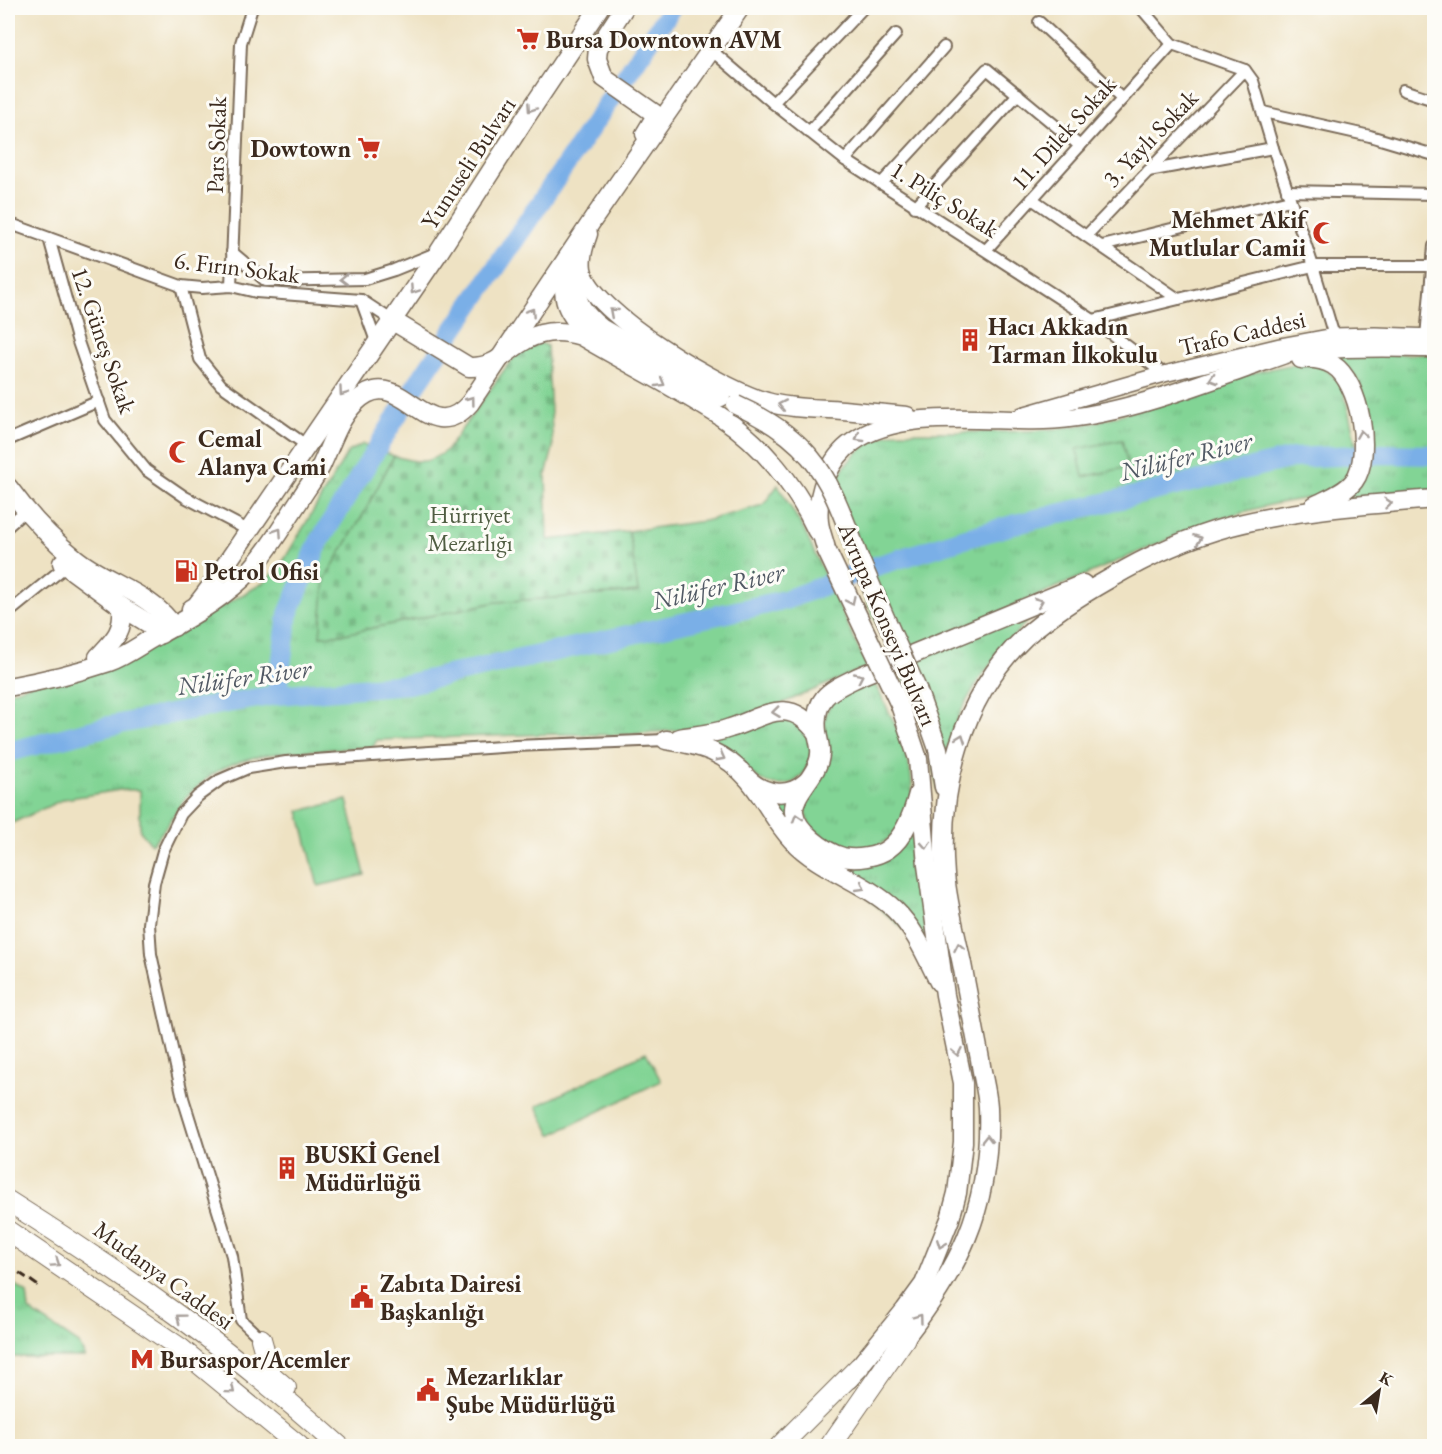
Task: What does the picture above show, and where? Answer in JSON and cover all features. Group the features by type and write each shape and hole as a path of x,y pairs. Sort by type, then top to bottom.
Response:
{"highway":[{"name":"Mudanya Caddesi","path":"8,1201 83,1248 229,1353 337,1444"},
{"name":"Mudanya Caddesi","path":"8,1231 180,1348 297,1446"},
{"path":"830,1446 905,1338"},
{"path":"261,1339 271,1375 313,1412 337,1444"},
{"path":"780,1446 859,1367"}],"main road":[{"name":"Yunuseli Bulvarı","path":"165,627 195,606 377,345 599,8"},
{"path":"600,347 567,308 562,288 568,256 586,214 654,119 654,113 604,78 597,60 598,48 624,8"},
{"path":"8,678 98,657 122,648 215,602 259,559 320,468 337,429 356,402 371,393 380,390 396,394 432,417 441,420 453,418 469,405 568,256 740,8"},
{"path":"546,86 569,63 605,35"},
{"path":"594,218 583,248 582,271 602,302 619,318 648,338 728,387 767,403 800,409 842,410 945,419"},
{"path":"581,237 575,259 574,277 575,295 585,315 622,342 779,428 810,457 833,493 917,689 938,749 947,810"},
{"path":"393,321 469,367 480,368 499,361 527,339 564,331 580,336 721,417 743,434 762,451 794,490 826,549"},
{"name":"Trafo Caddesi","path":"994,420 1038,412 1164,374 1280,346 1334,336 1375,335 1432,341"},
{"name":"Avrupa Konseyi Bulvarı","path":"793,1446 924,1284 944,1235 957,1193 963,1142 963,1083 945,995 927,865 918,759 900,705 826,549 819,525 821,496 826,477 839,453 850,443 878,428 893,424 945,419 1046,420 1077,417 1123,407 1290,353 1432,341"},
{"path":"1246,368 1316,358 1332,365 1344,375 1352,387 1363,442 1361,464 1354,482 1341,493 1302,512"},
{"path":"8,487 23,507 76,560 140,597 165,627"},
{"name":"Avrupa Konseyi Bulvarı","path":"818,1446 905,1338 942,1287 960,1256 973,1224 981,1195 986,1160 988,1105 946,878 943,835 955,756 966,723 981,693 1000,664 1023,639 1074,599 1143,559 1228,527 1302,512 1434,499"},
{"path":"11,516 66,566 122,607 165,627"},
{"path":"921,783 914,812 902,834 887,850 865,857 843,857 820,846 799,827 794,811 797,799 813,775 820,757 817,713 820,701 828,693 860,676 1143,559"},
{"path":"98,657 121,630 122,607"},
{"path":"8,687 70,674 112,661 165,627"},
{"path":"666,740 723,730 782,710 799,715 817,733"},
{"path":"666,740 697,745 727,759 757,787 769,791 787,793 801,786 813,775"},
{"path":"750,781 792,840 825,866 865,888 893,908 914,932 945,995"}],"street":[{"name":"Pars Sokak","path":"231,286 241,44 252,8"},
{"path":"773,102 863,8"},
{"path":"1141,8 1172,44 1245,70 1253,81 1334,336"},
{"path":"1039,22 1122,99"},
{"path":"809,132 896,34"},
{"name":"11. Dilek Sokak","path":"986,250 1172,44"},
{"path":"845,160 944,47"},
{"name":"1. Piliç Sokak","path":"711,50 845,160 1093,320 1164,374"},
{"path":"881,184 987,69 1080,146"},
{"name":"3. Yaylı Sokak","path":"1086,236 1245,70"},
{"path":"1403,90 1434,100"},
{"path":"915,207 1017,94"},
{"path":"1263,112 1370,136 1434,155"},
{"path":"1147,171 1273,148"},
{"path":"1102,246 1288,196 1434,194"},
{"path":"1032,199 1178,299"},
{"name":"6. Fırın Sokak","path":"8,223 181,286 202,288 231,286 256,292 361,300 393,321"},
{"name":"12. Güneş Sokak","path":"49,238 77,339 105,420 146,470 185,496 248,530"},
{"path":"1432,341 1434,246"},
{"name":"6. Fırın Sokak","path":"232,252 266,281 365,279 439,252"},
{"path":"1093,320 1313,266 1434,266"},
{"path":"181,286 201,359 221,386 306,445"},
{"path":"361,300 377,345"},
{"path":"8,440 99,401"},
{"path":"8,613 66,566"},
{"path":"261,1339 241,1320 232,1256 183,1098 151,954 149,924 154,883 163,851 182,814 198,796 220,780 248,768 286,762 515,746 666,740"}],"green space":[{"name":"Hürriyet Mezarlığı","path":"540,343 547,346 553,448 546,475 548,540 629,531 638,592 496,602 344,634 320,636 325,579 363,515 394,456 422,461 434,458 447,450 507,366 519,353"},
{"path":"1434,354 1434,490 1394,491 1344,499 1368,472 1372,458 1371,435 1363,395 1355,376 1345,366 1325,355"},
{"path":"1311,362 1320,364 1342,384 1356,444 1355,465 1347,479 1325,495 1274,504 1216,519 892,656 835,534 831,505 834,486 842,470 855,454 875,439 897,432 1027,431 1079,425 1103,420 1232,379"},
{"path":"1122,440 1128,467 1083,477 1077,449"},
{"path":"363,444 394,456 363,515 320,636 344,634 496,602 638,592 629,531 705,521 763,505 778,485 804,530 867,667 769,709 712,727 622,735 551,734 377,740 373,747 284,752 240,761 220,770 193,790 165,829 151,844 140,831 140,790 120,790 64,799 8,825 8,692 155,644 265,582 284,560 348,452"},
{"path":"1040,608 991,663 962,710 951,735 938,794 928,745 918,714 898,668"},
{"path":"872,679 901,738 910,771 911,803 904,819 887,840 876,847 852,851 840,849 815,831 809,824 806,811 809,798 824,775 830,759 825,731 827,711 831,704 845,692"},
{"path":"773,718 795,722 805,731 810,742 811,754 808,766 793,782 781,785 765,782 701,741"},
{"path":"767,796 791,798 806,837 872,859 918,812 921,896 928,950 799,839"},
{"path":"347,800 365,875 318,886 299,811"},
{"path":"646,1052 661,1081 551,1135 537,1106"},
{"path":"8,1280 27,1293 29,1310 79,1344 85,1357 8,1357"}],"waterway":[{"path":"277,695 288,614 319,542 413,390 672,8"},
{"name":"Nilüfer River","path":"8,752 109,726 221,704 277,695 408,684 785,600 873,567 1020,523 1293,458 1378,454 1434,455"}],"railway":[{"path":"8,1265 40,1287"}],"place":[{"name":"Bursa Downtown AVM","path":"528,39"},
{"name":"Dowtown","path":"369,148"},
{"name":"Mehmet Akif Mutlular Camii","path":"1324,233"},
{"name":"Hacı Akkadın Tarman İlkokulu","path":"970,340"},
{"name":"Cemal Alanya Cami","path":"180,452"},
{"name":"Petrol Ofisi","path":"186,571"},
{"name":"BUSKİ Genel Müdürlüğü","path":"287,1168"},
{"name":"Zabıta Dairesi Başkanlığı","path":"362,1297"},
{"name":"Bursaspor/Acemler","path":"142,1359"},
{"name":"Mezarlıklar Şube Müdürlüğü","path":"428,1390"}]}
